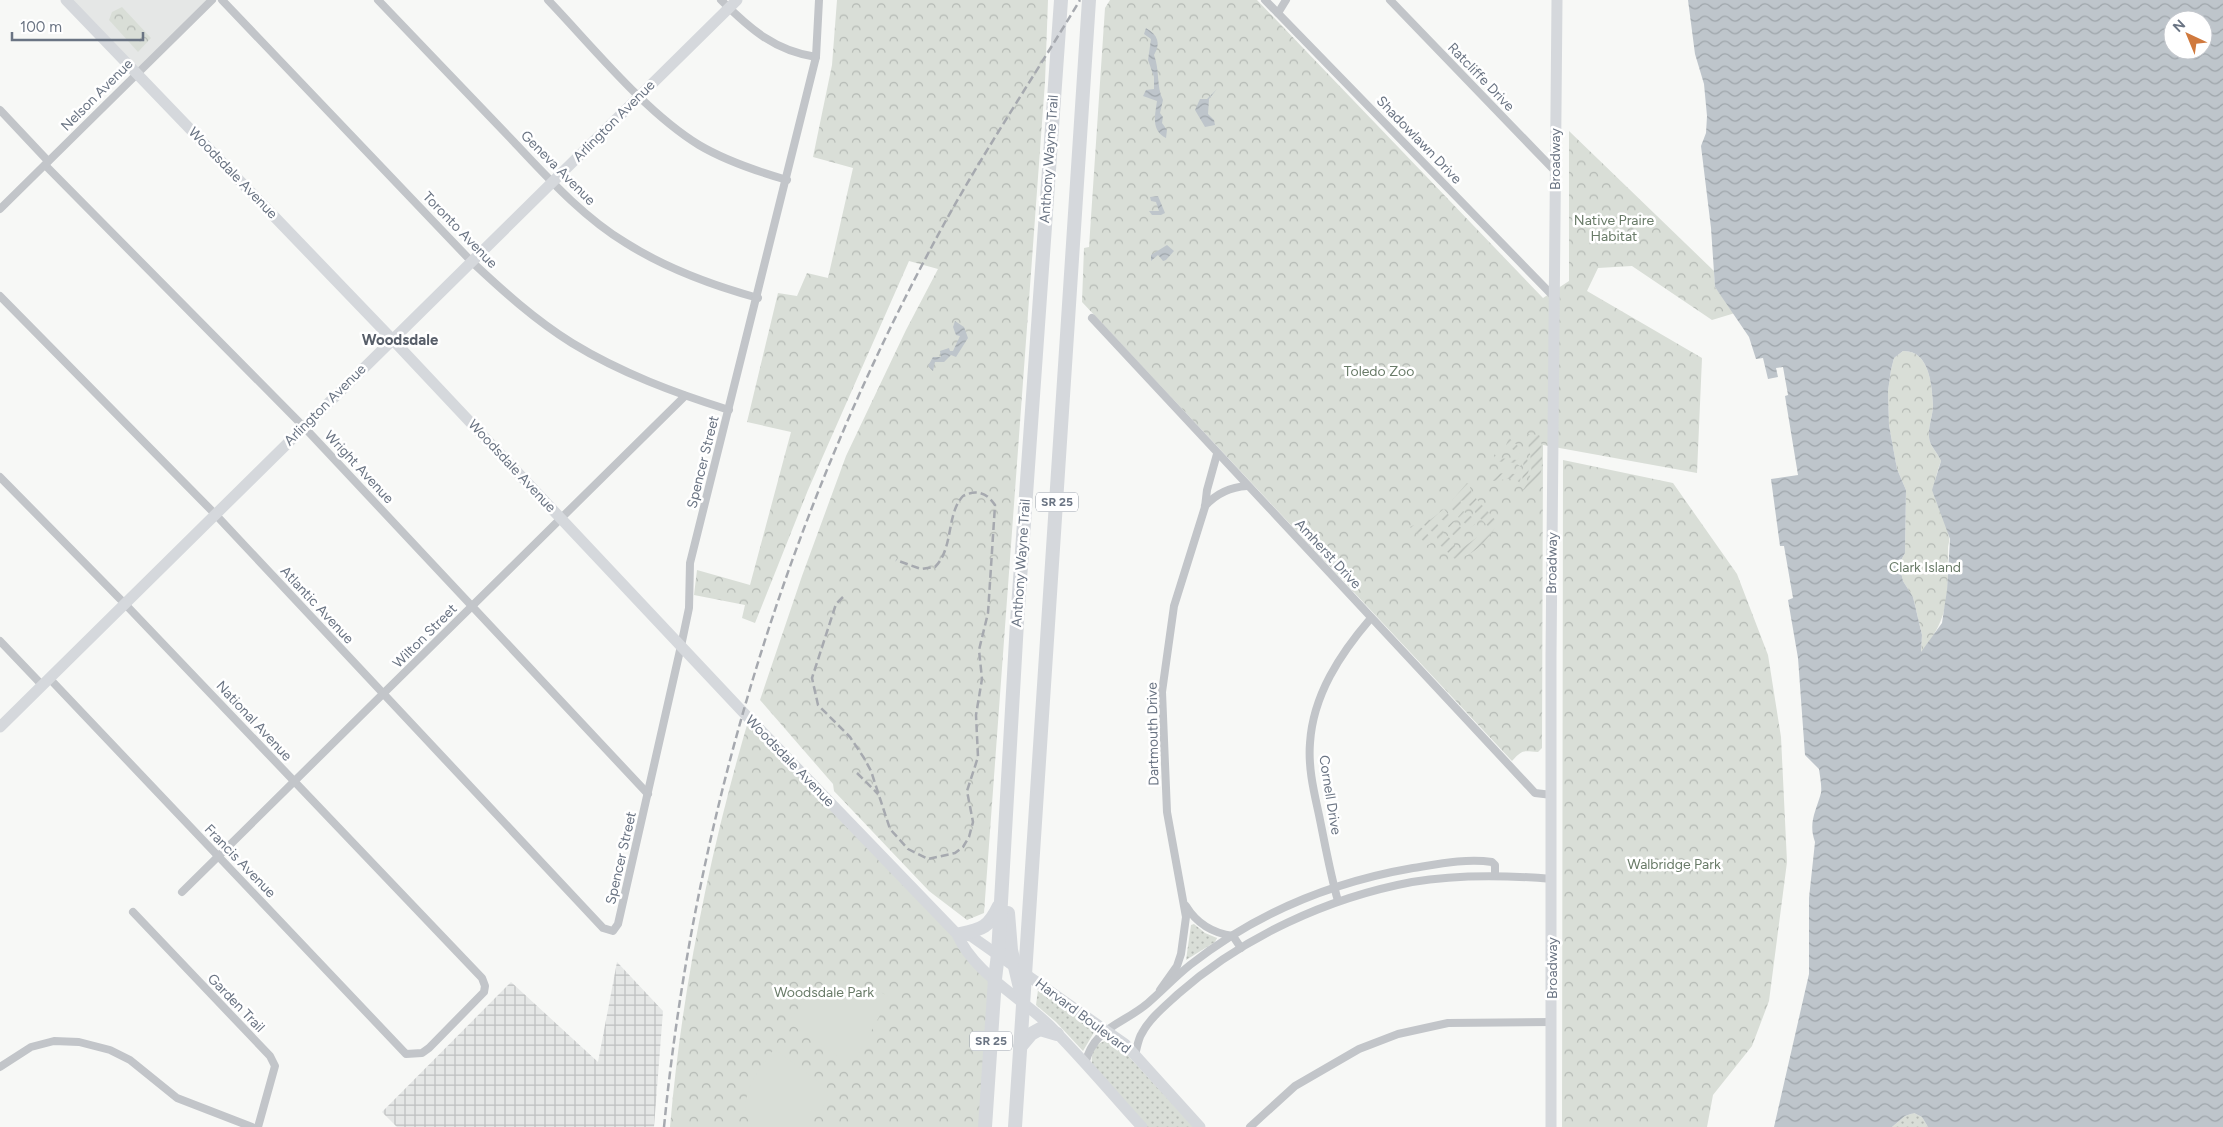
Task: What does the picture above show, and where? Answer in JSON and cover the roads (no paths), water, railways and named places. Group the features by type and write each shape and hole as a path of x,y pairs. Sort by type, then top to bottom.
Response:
{"highway":[{"name":"Anthony Wayne Trail","path":"985,1127 998,954 1019,592 1061,0"},
{"name":"SR 25","path":"1015,1127 1023,1003 1020,970 1089,0"},
{"path":"1006,818 1012,859 1008,918 1011,950 1020,970"},
{"path":"959,934 979,930 988,925 1001,901"},
{"path":"1020,1047 1031,1034 1040,1029 1057,1034"}],"street":[{"name":"Woodsdale Avenue","path":"66,0 392,339 930,908 959,934 963,947 995,979 1023,1003"},
{"name":"Nelson Avenue","path":"0,209 212,0"},
{"name":"Toronto Avenue","path":"222,0 471,261 511,298 571,342 618,368 685,396 729,410"},
{"name":"Geneva Avenue","path":"378,0 552,182 590,217 632,247 665,266 711,285 758,298"},
{"path":"548,0 667,122 699,145 740,166 787,180"},
{"name":"Spencer Street","path":"613,930 618,924 689,608 690,563 758,298 816,57 819,0"},
{"name":"Shadowlawn Drive","path":"1265,0 1555,298"},
{"path":"1278,13 1286,0"},
{"name":"Ratcliffe Drive","path":"1390,0 1555,171"},
{"name":"Broadway","path":"1551,1127 1557,0"},
{"name":"Arlington Avenue","path":"0,727 640,96 729,3"},
{"path":"729,3 756,32 774,45 795,54 816,57"},
{"name":"Wright Avenue","path":"0,110 46,163 304,427 648,794"},
{"name":"Atlantic Avenue","path":"0,296 215,514 603,928 613,930"},
{"name":"Amherst Drive","path":"1092,318 1536,794 1552,795"},
{"name":"Wilton Street","path":"182,892 685,396"},
{"name":"Dartmouth Drive","path":"1158,993 1176,966 1181,954 1185,931 1185,904 1167,812 1162,692 1174,606 1205,507 1207,490 1217,454"},
{"name":"National Avenue","path":"0,477 125,604 482,978 485,986 480,997 429,1048 416,1054"},
{"path":"1205,507 1219,494 1236,486 1247,486"},
{"name":"Cornell Drive","path":"1338,901 1311,774 1310,743 1315,712 1327,681 1346,647 1371,618"},
{"name":"Francis Avenue","path":"0,641 46,681 218,856 406,1054 416,1054"},
{"path":"1085,1064 1088,1051 1106,1030 1131,1015 1202,956 1272,914 1334,887 1384,873 1461,862 1492,862 1495,865 1495,875"},
{"path":"1135,1055 1141,1034 1165,1006 1198,977 1241,948 1280,926 1338,901 1413,882 1495,875 1552,879"},
{"name":"Dartmouth Drive","path":"1185,904 1191,914 1207,928 1216,933 1233,936"},
{"name":"Garden Trail","path":"133,912 270,1056 275,1066 258,1127"},
{"name":"Woodsdale Avenue","path":"959,934 971,936 1020,970"},
{"path":"1233,936 1241,948"},
{"name":"Harvard Boulevard","path":"1020,970 1106,1030 1135,1055 1200,1127"},
{"path":"1158,993 1165,1006"},
{"name":"Harvard Boulevard","path":"1023,1003 1057,1034 1142,1127"},
{"path":"1250,1127 1295,1086 1359,1050 1398,1034 1448,1024 1552,1022"},
{"path":"0,1067 31,1047 54,1041 78,1042 110,1050 130,1060 177,1098 252,1127"}],"water":[{"path":"1688,0 2223,0 2223,1127 1928,1127 1922,1117 1914,1113 1905,1116 1892,1127 1774,1127 1809,974 1809,898 1815,842 1812,829 1821,793 1821,784 1819,769 1805,755 1798,658 1788,600 1793,598 1784,546 1780,546 1771,479 1798,475 1785,396 1788,395 1783,367 1776,368 1778,377 1768,379 1763,358 1756,359 1749,337 1715,287 1711,228 1701,146 1706,133 1707,116 1704,84 1695,54","holes":["1903,351 1912,352 1924,362 1930,378 1933,405 1929,440 1941,461 1932,490 1950,539 1947,590 1942,623 1921,652 1922,635 1913,597 1903,581 1899,564 1905,553 1906,490 1897,469 1889,425 1888,391 1894,358"]},
{"path":"1146,28 1156,36 1158,43 1154,55 1159,89 1163,100 1160,113 1163,117 1162,123 1167,130 1166,138 1161,135 1156,127 1157,101 1143,96 1146,90 1154,89 1154,77 1148,60 1151,39 1144,34"},
{"path":"1217,89 1209,99 1208,114 1214,120 1215,125 1205,127 1195,110 1200,99 1207,99"},
{"path":"1158,196 1165,213 1152,215 1149,211 1159,211 1156,202 1151,201 1150,197"},
{"path":"1167,245 1174,251 1166,260 1163,261 1158,255 1151,261 1151,255"},
{"path":"955,321 964,327 968,338 956,357 951,355 944,362 935,362 933,371 928,366 933,357 941,357 940,351 949,348 950,351 953,351 960,336 956,335 953,327"}],"railway":[{"path":"664,1127 679,1009 699,892 726,776 758,662 796,549 840,438 889,330 960,196 1080,0"},
{"path":"843,597 836,604 812,678 818,705 850,737 864,758 871,771 890,829 908,849 928,859 955,853 963,847 969,837 973,822 967,791 978,757 976,715 982,679 979,650 988,613 995,505 981,493 963,496 954,512 945,550 935,567 921,569 896,560"},
{"path":"857,773 878,794"}],"district":[{"name":"Woodsdale","path":"400,340"}],"park label":[{"name":"Native Praire Habitat","path":"1614,228"},
{"name":"Toledo Zoo","path":"1379,371"},
{"name":"Clark Island","path":"1925,567"},
{"name":"Walbridge Park","path":"1674,864"},
{"name":"Woodsdale Park","path":"824,992"}]}
